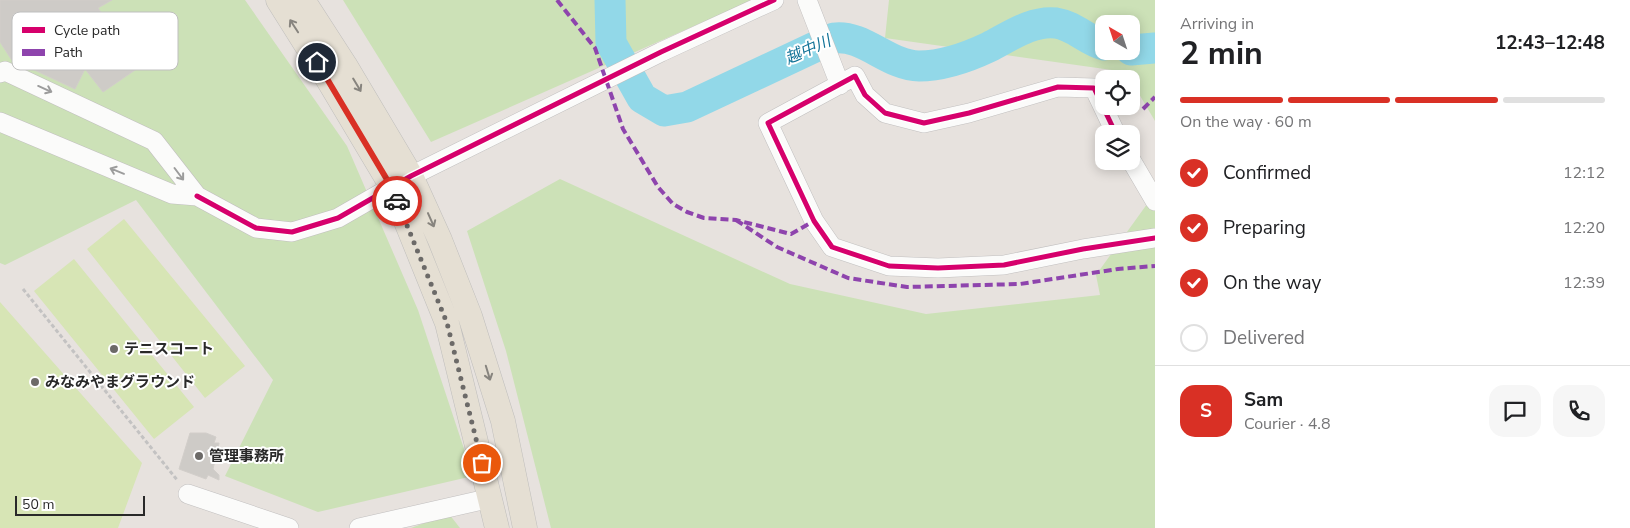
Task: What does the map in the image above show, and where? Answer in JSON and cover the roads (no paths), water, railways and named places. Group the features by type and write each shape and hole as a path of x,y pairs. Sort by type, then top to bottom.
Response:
{"main road":[{"path":"278,0 327,78 401,182 447,323 498,528"},
{"path":"303,0 345,65 401,182 470,316 503,421 525,528"}],"street":[{"path":"0,122 172,194 197,196 256,228 292,232 338,218 401,182 661,52 774,0"},
{"path":"808,3 840,84"},
{"path":"0,73 5,71 40,86 154,140 197,196"},
{"path":"1112,125 1094,88 1058,87 969,114 924,124 885,113 865,95 856,76 768,123 814,221 832,248 889,266 938,268 1004,265 1083,249 1155,238"},
{"path":"1137,170 1155,201"},
{"path":"188,494 289,528"},
{"path":"359,528 491,498"}],"waterway":[{"name":"越中川","path":"610,0 611,43 642,98 664,111 687,107 834,38 845,38 855,41 897,61 919,66 946,63 964,57 1038,24 1056,23 1063,25 1095,41"},
{"name":"越中川","path":"1140,49 1155,48"}],"place":[{"name":"テニスコート","path":"114,349"},
{"name":"みなみやまグラウンド","path":"35,382"},
{"name":"管理事務所","path":"199,456"}]}
